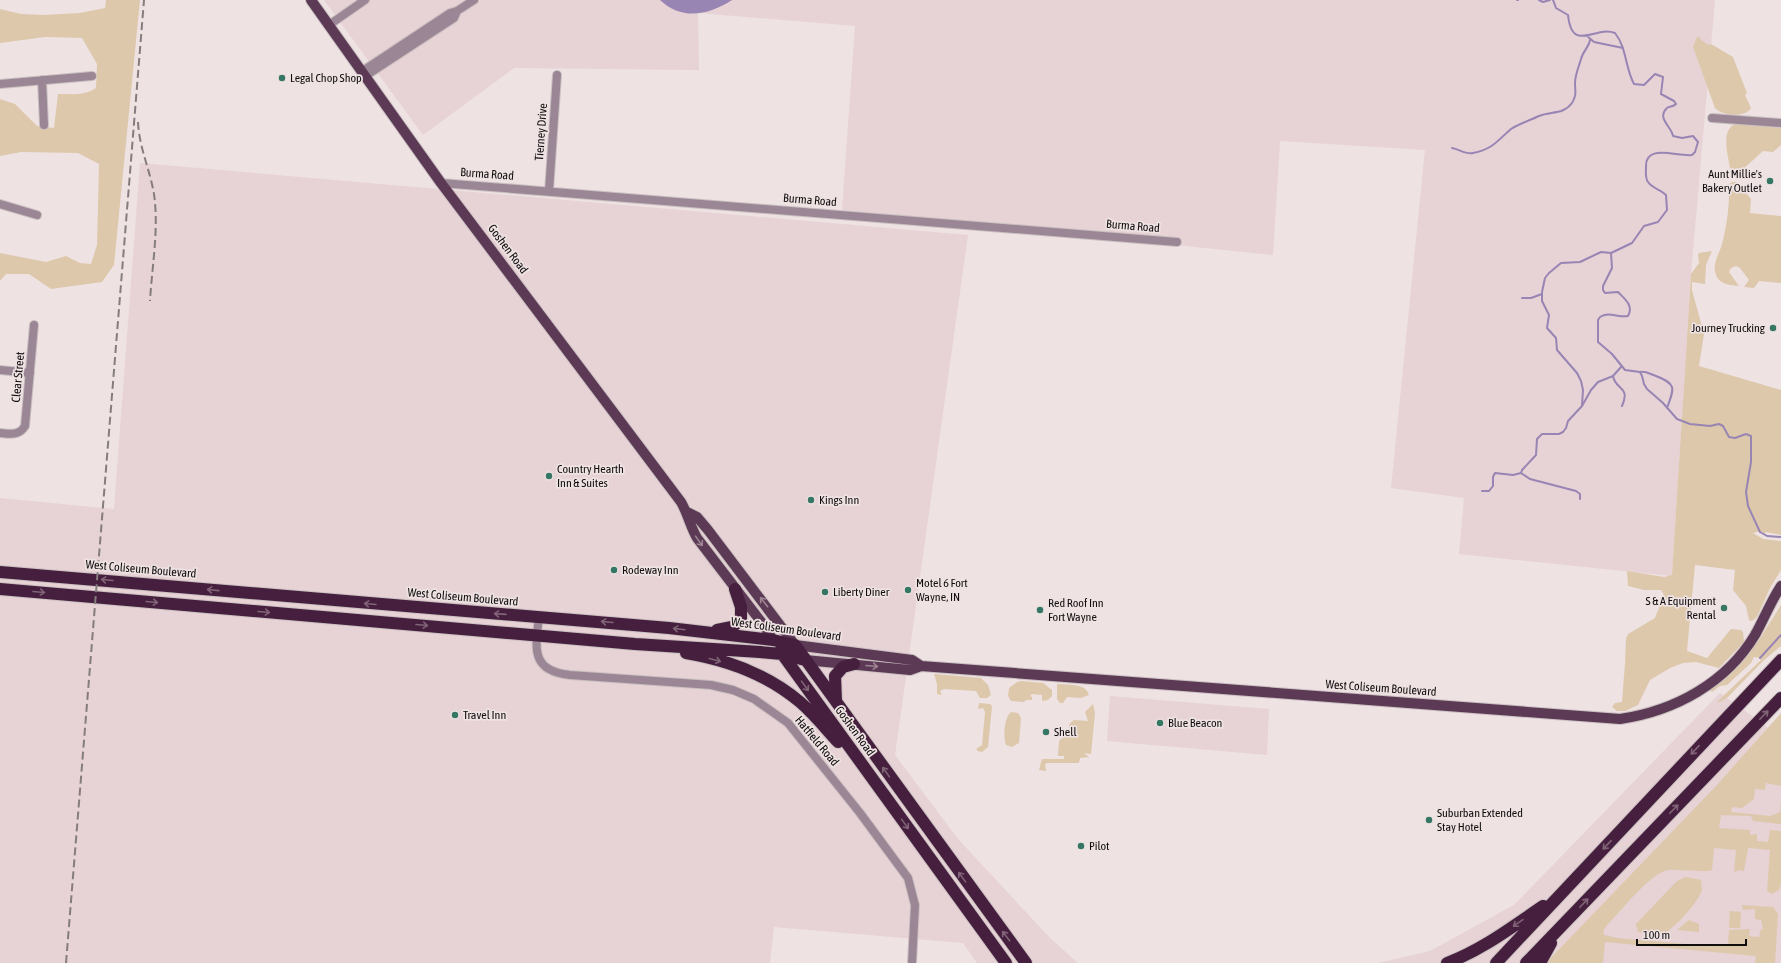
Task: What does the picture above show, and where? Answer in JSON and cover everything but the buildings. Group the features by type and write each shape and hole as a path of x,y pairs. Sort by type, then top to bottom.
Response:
{"highway":[{"name":"West Coliseum Boulevard","path":"0,572 539,617 700,632 773,640 795,645"},
{"name":"West Coliseum Boulevard","path":"0,589 465,628 537,636 782,654 805,660"},
{"path":"700,632 732,627 741,620 741,607 735,589"},
{"name":"Goshen Road","path":"773,640 1006,963"},
{"path":"635,644 698,655 738,666 765,677 800,702 874,781"},
{"path":"795,645 1026,963"},
{"path":"1496,963 1781,660"},
{"path":"837,704 835,676 843,667 854,664"},
{"path":"1526,963 1781,698"},
{"path":"1447,963 1463,957 1496,939 1562,893"},
{"path":"1540,963 1557,931"},
{"path":"983,932 1001,963"}],"main road":[{"name":"Goshen Road","path":"311,0 441,183 687,512 697,517 708,530 795,645"},
{"name":"Goshen Road","path":"687,512 688,522 697,538 762,623 773,640"},
{"name":"West Coliseum Boulevard","path":"805,660 910,670 921,666 1620,719 1643,715 1673,705 1698,692 1718,677 1736,660 1752,639 1781,586"},
{"name":"West Coliseum Boulevard","path":"795,645 870,653 912,660 921,666"}],"street":[{"path":"329,25 365,0"},
{"path":"363,74 450,13 457,11 474,0"},
{"name":"Tierney Drive","path":"549,190 557,75"},
{"path":"0,84 92,76"},
{"path":"42,80 44,125"},
{"path":"1712,118 1781,123"},
{"name":"Burma Road","path":"441,183 549,190 1177,242"},
{"path":"0,204 37,215"},
{"name":"Clear Street","path":"0,433 15,434 22,431 26,420 34,325"},
{"path":"0,370 30,373"},
{"path":"537,636 539,617"},
{"name":"Hatfield Road","path":"537,636 539,661 546,668 557,673 711,684 733,690 754,699 788,723 860,813 908,878 915,905 912,963"}],"shaded area":[{"path":"106,0 140,0 114,265 102,282 51,289 29,274 6,274 0,281 0,253 46,262 66,256 80,263 91,264 97,245 99,164 78,153 21,152 0,156 0,99 15,104 37,126 54,128 58,94 83,93 92,91 96,88 97,64 82,38 45,37 0,43 0,9 21,14 43,15 80,13 105,8"},
{"path":"324,0 1715,0 1691,274 1672,576 1459,554 1464,498 1391,488 1425,150 1280,141 1273,255 842,210 855,26 698,13 699,70 514,68 423,135"},
{"path":"660,0 732,0 714,9 696,14 677,11 668,7"},
{"path":"1697,37 1733,57 1747,93 1745,95 1751,108 1748,111 1739,115 1733,115 1723,113 1715,108 1693,47"},
{"path":"1736,124 1781,128 1781,145 1773,152 1763,151 1741,171 1734,171 1730,168 1726,143 1728,131"},
{"path":"140,163 968,235 895,755 958,839 1050,938 1078,963 977,963 963,943 774,927 770,963 0,963 0,498 114,509"},
{"path":"1732,182 1737,182 1751,199 1750,213 1781,216 1781,283 1759,281 1754,288 1744,287 1749,280 1740,268 1736,266 1731,268 1729,272 1739,286 1724,283 1718,279 1716,275 1715,265 1722,244 1728,214 1728,185"},
{"path":"1712,251 1706,265 1705,284 1692,282 1692,290 1704,334 1699,366 1781,390 1781,535 1766,532 1765,534 1761,531 1753,533 1763,539 1781,541 1781,570 1770,588 1757,617 1752,621 1749,620 1746,606 1733,590 1735,570 1695,565 1687,651 1707,658 1731,629 1741,630 1743,632 1744,642 1719,668 1696,662 1683,663 1670,668 1650,680 1638,705 1625,711 1617,711 1612,707 1615,703 1622,702 1626,663 1626,639 1628,634 1655,618 1664,595 1661,590 1644,590 1628,586 1627,571 1664,577 1672,575 1691,274 1699,263 1699,253"},
{"path":"1781,605 1781,646 1763,661 1728,697 1720,702 1717,702 1761,660 1760,658 1754,657 1751,663 1727,685 1720,686 1712,692 1709,689 1759,640"},
{"path":"934,674 981,678 988,685 991,695 987,698 980,698 976,691 944,689 940,691 942,695 937,694 937,684"},
{"path":"1021,681 1043,683 1052,690 1052,696 1048,700 1042,701 1042,695 1032,694 1030,696 1032,697 1032,700 1026,700 1024,702 1011,701 1008,696 1009,688"},
{"path":"1057,684 1084,688 1089,695 1081,698 1067,697 1063,703 1060,703 1057,699"},
{"path":"1720,693 1781,737 1781,963 1378,963 1430,951 1514,905"},
{"path":"1110,696 1269,709 1267,755 1107,741"},
{"path":"979,703 990,704 992,706 988,747 982,752 976,749 982,745 985,712 983,708 978,709"},
{"path":"1093,704 1095,713 1091,754 1084,753 1089,757 1080,758 1079,763 1048,763 1045,764 1046,771 1039,770 1042,759 1064,759 1064,756 1058,756 1059,741 1070,730 1070,723 1074,720 1088,721 1085,712"},
{"path":"1011,712 1018,713 1021,718 1019,743 1012,747 1006,745 1005,738 1007,718"},
{"path":"1781,713 1781,786 1766,783 1765,790 1755,789 1754,799 1742,808 1732,807 1731,812 1770,816 1780,812 1781,801 1781,824 1753,821 1751,816 1721,815 1719,828 1750,830 1750,835 1757,834 1757,841 1768,842 1770,830 1781,831 1781,884 1779,890 1772,894 1767,891 1770,850 1748,848 1744,871 1740,870 1734,872 1736,850 1714,848 1712,870 1669,870 1662,872 1654,877 1638,892 1609,923 1604,932 1604,935 1617,938 1697,945 1728,946 1729,930 1750,929 1749,936 1759,937 1761,929 1763,929 1761,920 1755,919 1755,909 1743,910 1742,905 1773,907 1778,914 1775,963 1755,963 1756,956 1605,942 1603,963 1546,963 1717,785"},
{"path":"1686,877 1701,880 1702,890 1700,896 1684,916 1671,929 1660,936 1638,932 1636,924 1677,881"},
{"path":"1730,911 1741,912 1740,928 1729,928"},
{"path":"1689,920 1699,924 1699,932 1677,930"}],"waterway":[{"path":"1539,0 1543,2 1550,0"},
{"path":"1553,0 1556,8 1568,15 1570,27 1574,33 1579,36 1586,36 1600,32 1615,33 1622,45 1634,84 1644,85 1655,74 1663,77 1661,94 1674,101 1676,104 1667,108 1663,115 1673,136 1682,138 1693,136 1698,142 1695,152 1692,155 1656,153 1651,155 1647,160 1647,180 1652,186 1666,195 1667,210 1658,222 1644,226 1632,243 1611,253 1612,268 1603,286 1603,290 1605,293 1618,292 1628,303 1630,312 1628,316 1603,315 1600,317 1598,320 1598,342 1612,354 1625,370 1640,372 1647,389 1663,403 1677,419 1690,424 1710,426 1719,424 1723,426 1729,437 1735,438 1746,434 1751,436 1751,462 1746,492 1748,506 1760,532 1767,536 1781,537"},
{"path":"1586,35 1594,42 1623,48"},
{"path":"1452,148 1468,153 1480,151 1490,147 1517,125 1543,114 1561,111 1568,107 1575,98 1576,74 1582,56 1590,40"},
{"path":"1582,405 1583,390 1581,381 1577,373 1557,350 1556,338 1547,328 1549,315 1542,301 1542,292 1545,278 1561,263 1580,262 1601,252 1611,253"},
{"path":"1522,298 1531,298 1542,294"},
{"path":"1580,499 1580,494 1576,491 1530,479 1521,473 1536,455 1537,439 1542,434 1559,434 1563,432 1568,421 1582,406 1591,390 1598,382 1613,376 1621,367"},
{"path":"1640,372 1646,372 1663,379 1670,384 1672,391 1667,408"},
{"path":"1613,376 1614,380 1624,391 1625,395 1622,406"},
{"path":"1482,491 1489,491 1493,486 1493,477 1495,473 1513,475 1521,473"},
{"path":"1760,658 1781,635"}],"railway":[{"path":"66,963 144,0"},
{"path":"138,122 140,140 154,194 156,221 150,301"}],"place":[{"name":"Legal Chop Shop","path":"282,78"},
{"name":"Aunt Millie's Bakery Outlet","path":"1770,181"},
{"name":"Journey Trucking","path":"1773,328"},
{"name":"Country Hearth Inn & Suites","path":"549,476"},
{"name":"Kings Inn","path":"811,500"},
{"name":"Rodeway Inn","path":"614,570"},
{"name":"Motel 6 Fort Wayne, IN","path":"908,590"},
{"name":"Liberty Diner","path":"825,592"},
{"name":"S & A Equipment Rental","path":"1724,608"},
{"name":"Red Roof Inn Fort Wayne","path":"1040,610"},
{"name":"Travel Inn","path":"455,715"},
{"name":"Blue Beacon","path":"1160,723"},
{"name":"Shell","path":"1046,732"},
{"name":"Suburban Extended Stay Hotel","path":"1429,820"},
{"name":"Pilot","path":"1081,846"}]}
